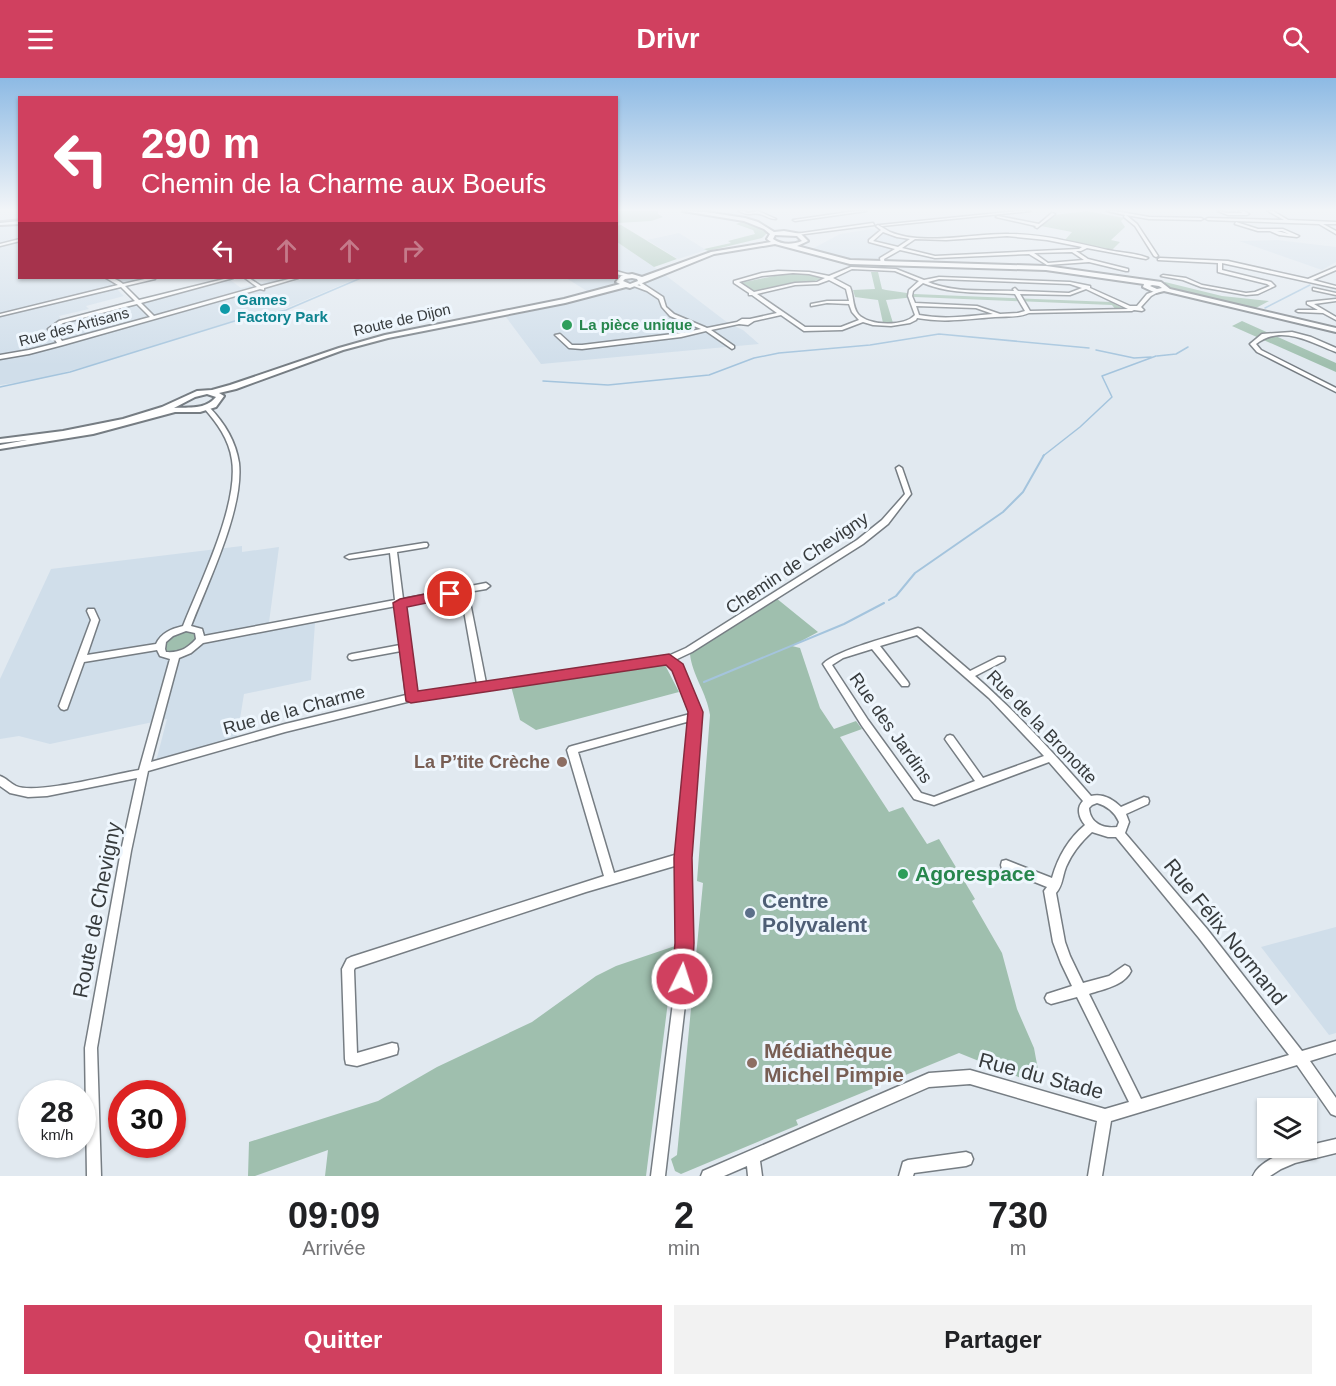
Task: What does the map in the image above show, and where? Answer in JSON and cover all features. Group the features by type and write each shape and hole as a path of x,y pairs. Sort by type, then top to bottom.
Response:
{"main road":[{"path":"620,278 636,279 684,262"},
{"path":"865,262 1046,268 1122,279 1149,287 1163,285 1186,294 1336,330"},
{"path":"620,278 633,285 636,279"},
{"name":"Route de Dijon","path":"184,406 196,394 233,387 341,349 407,332 602,291 620,278"},
{"path":"0,441 99,427 184,406 207,408 229,392 320,358 407,332"},
{"path":"212,392 219,394 220,398"},
{"path":"0,447 93,432 184,406"}],"street":[{"path":"1044,262 1065,262"},
{"path":"1096,262 1126,270"},
{"path":"1159,262 1163,285"},
{"path":"1133,308 1149,287 1184,279 1201,286 1246,294 1256,293 1273,286 1269,283 1218,273 1220,262"},
{"path":"1226,262 1336,287"},
{"path":"891,264 896,270"},
{"path":"751,294 795,284 818,283 851,268 896,270 947,289 1071,294 1088,287"},
{"path":"1310,280 1336,268"},
{"path":"864,320 842,328 812,330 798,327 736,283 750,278 787,272 830,278 848,288 855,314 864,320 896,325 910,321 916,316 952,321 998,315 1023,315 1028,312 1133,308"},
{"path":"1184,279 1183,275 1186,273"},
{"path":"916,316 910,291 923,281 949,278 1060,281 1088,287 1133,308"},
{"path":"110,279 121,286 154,318"},
{"path":"0,315 149,279"},
{"path":"61,344 51,329 53,326 227,279"},
{"path":"248,279 262,289"},
{"name":"Rue des Artisans","path":"0,357 61,344 293,279"},
{"path":"636,279 649,291"},
{"path":"1010,280 1028,312"},
{"path":"633,285 661,298 664,307 672,315 707,330 732,347"},
{"path":"1315,289 1336,294"},
{"path":"1336,300 1309,303 1336,319"},
{"path":"813,305 826,302 852,303"},
{"path":"914,304 977,307 998,315"},
{"path":"1298,311 1322,312"},
{"path":"558,334 571,347 582,347 681,335 739,323 748,324 752,320 779,314"},
{"path":"1336,350 1301,336 1264,335 1254,343 1258,351 1336,390"},
{"path":"186,627 231,510 236,467 225,432 207,408"},
{"name":"Chemin de Chevigny","path":"669,659 689,650 860,542 901,506 908,494 898,468"},
{"path":"349,558 424,545"},
{"path":"393,550 411,697"},
{"path":"159,647 163,654 175,656 193,648 200,640 486,586"},
{"path":"464,591 482,687"},
{"path":"64,706 95,620 91,611"},
{"path":"81,659 159,647 166,636 186,627 199,631 200,640"},
{"name":"Rue des Jardins","path":"918,631 840,656 827,664 865,723 918,796 934,801 1051,757"},
{"name":"Rue de la Bronotte","path":"918,631 970,675 1051,757 1089,801"},
{"name":"Rue des Jardins","path":"874,645 905,684"},
{"path":"352,657 404,647"},
{"name":"Route de Chevigny","path":"94,1176 91,1048 116,902 144,771 175,656"},
{"path":"658,1176 682,979 683,858 695,716 695,709 680,672 669,659"},
{"name":"Rue de la Charme","path":"0,780 14,790 28,793 47,792 144,771 285,728 411,697 669,659"},
{"name":"Rue de la Bronotte","path":"970,675 1001,659"},
{"path":"610,879 572,750 695,716"},
{"path":"950,739 982,784"},
{"path":"1103,800 1120,812 1124,826 1118,832 1105,833 1092,826 1083,810 1089,801 1103,800"},
{"path":"1120,812 1144,801"},
{"path":"1092,826 1081,834 1071,847 1056,885 1050,891 1059,942 1080,991 1138,1107"},
{"name":"Rue Félix Normand","path":"1118,832 1203,933 1300,1057 1336,1109"},
{"path":"392,1048 357,1060 351,1059 348,969 351,963 610,879 683,858"},
{"path":"1006,865 1056,885"},
{"path":"1051,998 1112,981 1125,970"},
{"name":"Rue du Stade","path":"708,1176 929,1080 970,1077 1105,1116 1336,1047"},
{"path":"1095,1176 1105,1116"},
{"path":"1260,1176 1267,1168 1292,1158 1336,1146"},
{"path":"752,1156 755,1176"},
{"path":"906,1176 908,1167 966,1159"}],"shaded area":[{"path":"0,262 18,262 18,279 157,279 117,289 124,296 86,306 89,309 59,316 63,322 229,279 241,288 277,279 284,284 303,279 356,279 284,309 253,315 106,361 36,380 0,385"},
{"path":"618,262 647,262 728,323 743,330 759,344 541,364 506,317 595,296 568,279 618,279"},
{"path":"1300,262 1336,262 1322,270"},
{"path":"242,546 242,552 279,547 268,630 315,623 311,680 244,694 237,737 154,769 167,719 50,744 19,736 0,739 0,679 51,569"},
{"path":"1336,927 1336,1033 1329,1035 1261,947"}],"green space":[{"path":"647,262 668,262 654,267"},
{"path":"871,272 878,272 882,289 886,290 914,294 1111,302 1124,309 1116,310 1112,305 915,297 886,300 893,323 883,323 878,300 855,297 853,290 875,289"},
{"path":"784,274 807,274 826,278 756,291 749,290 740,283"},
{"path":"1165,282 1222,296 1269,301 1254,309 1170,288 1164,285"},
{"path":"1242,321 1336,363 1336,372 1232,326"},
{"path":"776,598 818,632 792,646 800,648 820,708 834,729 856,721 862,729 840,737 889,812 903,807 927,844 939,839 975,899 972,901 1002,953 1017,1009 1034,1048 1041,1086 959,1053 796,1120 798,1125 681,1174 675,1171 671,1159 677,1155 703,883 697,881 710,715 690,654"},
{"path":"183,631 195,634 195,641 177,652 165,650 164,644 169,637"},
{"path":"664,663 679,692 536,730 520,720 511,686"},
{"path":"675,946 646,1176 325,1176 328,1150 255,1176 248,1176 249,1142 378,1101 437,1067 532,1022 596,976 616,966"}],"waterway":[{"path":"0,387 70,372 238,320 286,310 359,279"},
{"path":"1265,308 1310,285"},
{"path":"543,381 608,385 709,375 754,358 779,353 870,345 939,334 1089,348"},
{"path":"1157,356 1176,354 1188,347"},
{"path":"1096,350 1134,358 1151,357"},
{"path":"1044,455 1080,427 1112,397 1102,376 1156,356"},
{"path":"889,600 896,596 915,573 1003,512 1023,492 1044,455"},
{"path":"704,682 844,624 884,603"}],"place":[{"name":"Games Factory Park","path":"225,309"},
{"name":"La pièce unique","path":"567,325"},
{"name":"La P’tite Crèche","path":"562,762"},
{"name":"Agorespace","path":"903,874"},
{"name":"Centre Polyvalent","path":"750,913"},
{"name":"Médiathèque Michel Pimpie","path":"752,1063"}],"route":[{"path":"450,594 400,603 411,697 669,659 678,668 695,712 683,858 682,979"}]}
